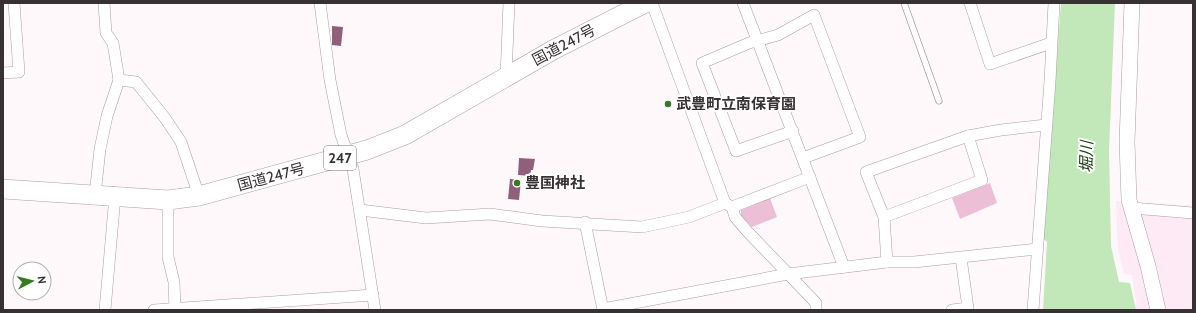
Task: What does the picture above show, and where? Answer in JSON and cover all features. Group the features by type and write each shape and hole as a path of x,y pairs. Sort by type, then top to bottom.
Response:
{"highway":[{"name":"国道247号","path":"3,189 168,200 199,196 348,156 379,146 405,135 506,77 645,3"}],"street":[{"path":"3,73 19,72 14,3"},
{"path":"95,195 100,149 107,116 119,80 113,43 106,33 104,3"},
{"path":"320,3 330,80 341,135 353,169 375,310"},
{"path":"506,77 509,3"},
{"path":"652,3 729,205 735,217 816,303 816,310"},
{"path":"743,3 759,41 844,267"},
{"path":"970,3 990,64 1051,43"},
{"path":"1032,310 1054,3"},
{"path":"1132,3 1127,149 1129,200 1148,266 1158,310"},
{"path":"793,131 736,151 702,63 749,43 778,35 814,15 860,137 803,158"},
{"path":"119,80 136,82 174,130 186,153 199,196"},
{"path":"887,262 884,217 866,172 968,136 1001,130 1046,125"},
{"path":"884,217 982,180 968,136"},
{"path":"360,210 426,218 490,214 542,221 585,222 642,227 689,217 810,177"},
{"path":"105,310 115,196"},
{"path":"168,200 168,257 182,309"},
{"path":"1132,208 1193,213"},
{"path":"585,222 603,309 788,274 887,262 961,258 1037,250"},
{"path":"952,310 968,308 961,258"},
{"path":"154,310 373,295"}],"lane":[{"path":"904,3 939,101"}],"shaded area":[{"path":"990,183 997,203 960,219 952,198"},
{"path":"770,198 777,217 752,227 741,215 741,210"},
{"path":"1116,201 1193,206 1193,310 1134,310 1136,302 1132,275 1124,274 1118,249"}],"water":[{"name":"堀川","path":"1061,3 1115,3 1109,151 1111,246 1119,282 1130,283 1136,310 1043,310 1047,242 1043,238"}],"building":[{"path":"332,26 343,27 341,46 332,45"},
{"path":"519,158 535,159 530,176 518,175"},
{"path":"510,179 521,180 519,200 508,199"}],"place":[{"name":"武豊町立南保育園","path":"668,104"},
{"name":"豊国神社","path":"517,183"}]}
